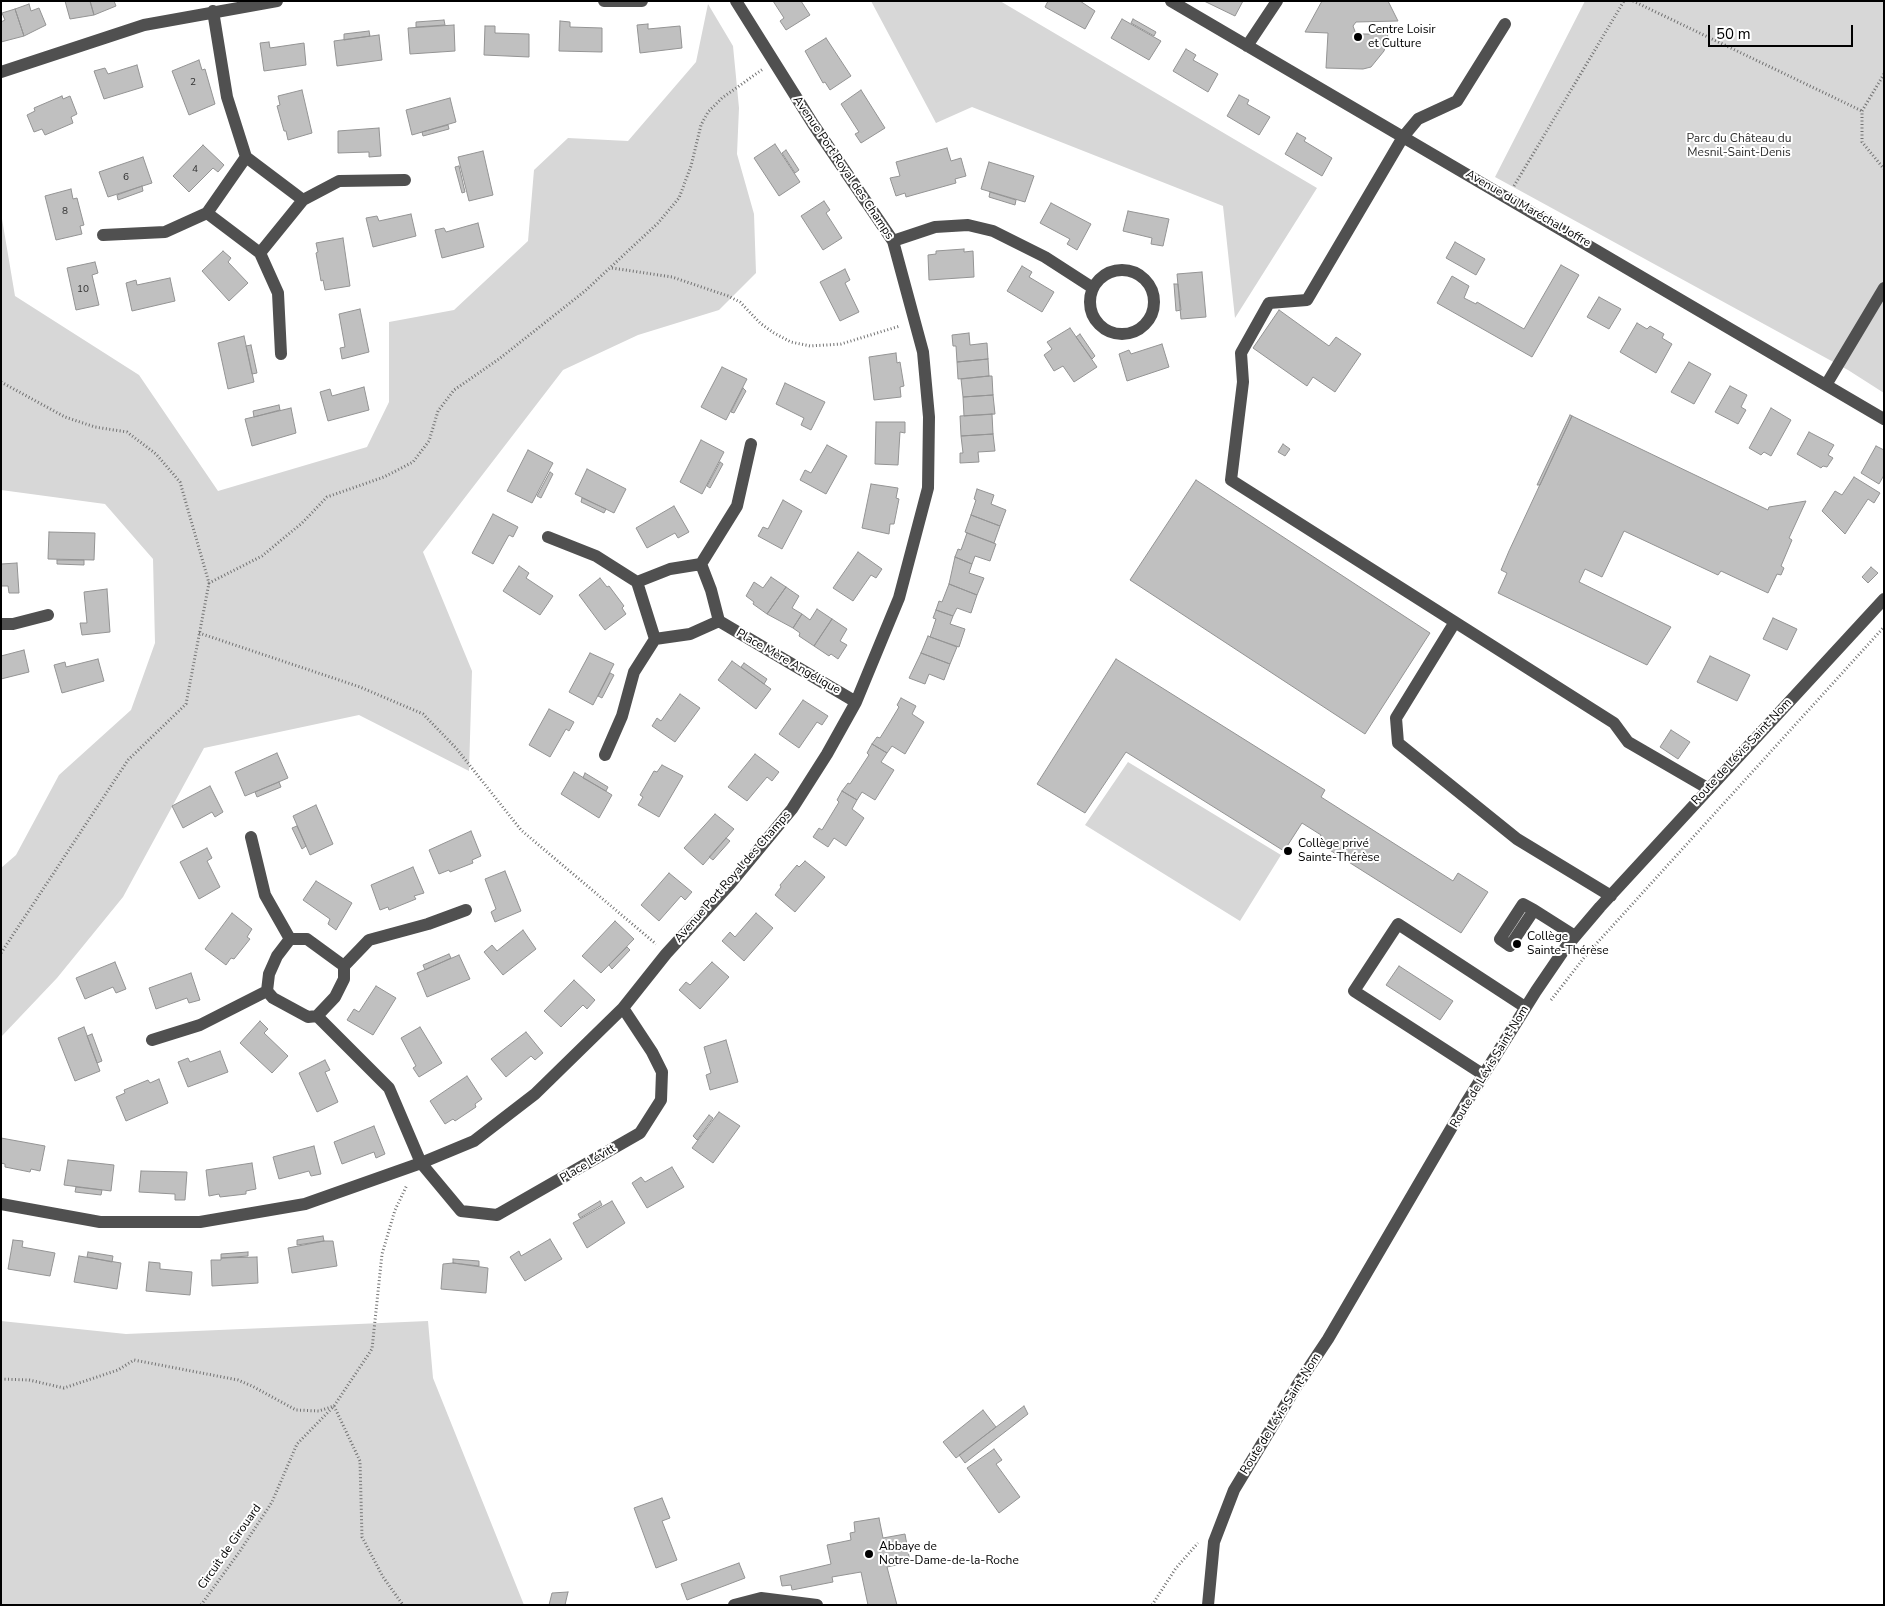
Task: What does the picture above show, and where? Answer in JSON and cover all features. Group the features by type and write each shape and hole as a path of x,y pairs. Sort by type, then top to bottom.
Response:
{"street":[{"path":"1,72 144,24 277,1"},
{"path":"604,1 642,1"},
{"name":"Avenue Port Royal des Champs","path":"1,1204 100,1222 200,1222 305,1204 421,1163 474,1141 535,1094 623,1008 666,954 730,884 792,809 856,702 899,598 928,488 929,417 923,352 893,241 813,124 736,1"},
{"name":"Avenue du Maréchal Joffre","path":"1171,1 1884,419"},
{"path":"1248,46 1277,1"},
{"path":"213,11 227,97 246,157 303,200"},
{"path":"1505,24 1457,101 1418,119 1403,137 1307,300 1269,303 1241,353 1243,382 1230,480 1614,723 1628,742 1709,789"},
{"path":"103,235 165,232 206,213 246,157"},
{"path":"260,253 303,200 339,180 405,180"},
{"path":"206,213 260,253 278,293 281,354"},
{"path":"893,241 935,227 968,225 993,231 1045,256 1092,288"},
{"path":"1116,270 1137,273 1145,280 1152,293 1153,309 1149,318 1133,332 1122,334 1102,327 1095,319 1091,309 1092,288 1102,277 1116,270"},
{"path":"1826,384 1884,288"},
{"path":"637,582 670,569 701,564 737,506 751,444"},
{"path":"548,537 596,556 637,582 655,639"},
{"path":"605,755 622,716 634,672 655,639 690,634 720,621 701,564"},
{"name":"Route de Lévis Saint-Nom","path":"1208,1605 1209,1576 1217,1529 1246,1469 1328,1339 1525,1007 1575,936 1884,599"},
{"path":"1,624 13,624 48,616"},
{"name":"Place Mère Angélique","path":"720,621 856,702"},
{"path":"1455,622 1396,718 1398,743 1517,839 1611,896"},
{"path":"251,837 265,895 290,939"},
{"path":"1529,907 1575,936"},
{"path":"290,939 277,956 269,974 267,991 273,998 308,1017 317,1016 338,991 344,979 344,966 369,940 428,924 466,910"},
{"path":"1484,1075 1354,991 1398,924 1525,1007"},
{"path":"290,939 307,939 344,966"},
{"path":"152,1040 200,1025 267,991"},
{"name":"Place Lévitt","path":"317,1016 389,1088 421,1163 461,1211 497,1215 640,1133 661,1100 662,1072 652,1052 623,1008"},
{"path":"734,1605 761,1598 817,1605"}],"path":[{"path":"1507,197 1624,1"},
{"path":"1633,1 1862,111"},
{"path":"209,583 262,556 302,523 327,497 384,477 412,462 429,441 438,411 454,390 499,359 585,292 658,223 679,198 691,166 701,125 708,112 722,98 773,61"},
{"path":"1884,74 1862,111 1862,142 1884,169"},
{"path":"612,268 672,277 728,296 740,302 760,323 774,333 791,342 810,346 842,344 881,331 916,324"},
{"path":"1,382 65,417 95,427 127,432 156,454 180,482 209,583 186,704 128,760 1,953"},
{"path":"1550,1001 1587,954 1884,627"},
{"path":"199,633 360,687 423,714 456,748 521,830 643,931 666,954"},
{"name":"Circuit de Girouard","path":"201,1605 246,1543 272,1502 297,1444 334,1406 372,1349 377,1284 387,1234 406,1186 421,1163"},
{"path":"1,1379 29,1380 64,1388 118,1370 134,1360 238,1380 296,1410 319,1411 334,1406 360,1461 362,1537 383,1577 403,1605"},
{"path":"1152,1605 1194,1546 1217,1529"}],"green space":[{"path":"871,1 1000,1 1317,188 1235,318 1223,206 972,107 936,123"},
{"name":"Parc du Château du Mesnil-Saint-Denis","path":"1585,1 1884,1 1884,393 1848,370 1495,177"},
{"path":"708,4 733,46 739,108 737,154 754,214 756,273 719,310 638,335 563,370 423,552 472,671 469,771 359,715 204,748 123,897 57,978 1,1037 1,868 16,855 59,775 131,710 155,643 153,559 105,504 1,490 1,213 15,296 139,375 218,491 367,447 389,402 389,322 454,310 528,241 534,170 568,138 628,141 696,62"},
{"path":"1128,762 1281,855 1240,921 1085,825"},
{"path":"1,1321 126,1334 428,1321 433,1378 524,1605 1,1605"}],"building":[{"path":"65,1 90,1 94,15 70,19"},
{"path":"90,1 114,1 116,6 94,15"},
{"path":"773,1 801,1 810,15 786,30 780,21 784,18"},
{"path":"1048,1 1080,1 1095,11 1085,29 1045,7"},
{"path":"1204,1 1243,1 1235,16"},
{"name":"Centre Loisir et Culture","path":"1322,1 1388,1 1398,21 1356,22 1353,26 1356,34 1388,34 1384,51 1371,67 1363,69 1326,68 1328,33 1305,32"},
{"path":"29,4 31,11 39,8 46,25 24,36 15,9"},
{"path":"15,9 24,36 1,42 1,22 5,20 2,13"},
{"path":"1122,19 1161,41 1149,60 1111,38"},
{"path":"1133,19 1156,32 1154,36 1131,23"},
{"path":"444,20 445,25 416,27 416,22"},
{"path":"560,21 570,22 570,27 602,28 602,52 559,51"},
{"path":"648,24 648,29 680,26 682,48 640,53 637,25"},
{"path":"454,25 455,51 410,54 408,28"},
{"path":"485,26 495,26 495,33 529,34 529,57 484,55"},
{"path":"369,31 370,36 344,40 344,34"},
{"path":"379,35 382,60 337,66 334,41"},
{"path":"826,38 851,76 830,90 825,82 823,83 805,51"},
{"path":"269,42 270,48 304,43 306,65 264,71 260,43"},
{"path":"1186,49 1196,55 1193,60 1218,74 1208,92 1173,71"},
{"path":"199,60 202,70 205,69 215,104 189,115 172,71"},
{"path":"137,65 143,87 104,99 94,71 105,68 108,74"},
{"path":"302,90 312,133 288,140 277,106 280,105 278,96"},
{"path":"861,90 885,128 861,143 855,134 859,132 841,104"},
{"path":"1239,95 1249,100 1247,104 1270,117 1259,135 1227,116"},
{"path":"62,96 63,99 70,96 77,114 71,117 73,123 45,135 42,129 34,132 27,115 35,111 34,108"},
{"path":"450,98 456,122 412,135 406,110"},
{"path":"448,125 449,129 423,136 422,132"},
{"path":"379,128 381,156 369,157 369,152 338,153 338,131"},
{"path":"1297,133 1306,138 1304,141 1332,158 1322,176 1285,154"},
{"path":"775,144 800,182 779,196 754,158"},
{"path":"203,145 224,165 218,172 213,168 189,192 173,176"},
{"path":"947,148 951,161 961,158 966,176 955,179 956,183 906,197 905,193 896,196 890,178 900,176 896,162"},
{"path":"786,150 799,170 795,173 782,153"},
{"path":"483,151 493,195 469,201 458,157"},
{"path":"143,157 152,183 108,197 99,172"},
{"path":"989,162 1034,176 1025,202 981,189"},
{"path":"459,166 465,192 462,193 455,167"},
{"path":"142,186 143,191 118,200 117,195"},
{"path":"71,189 73,199 77,198 84,225 80,226 82,234 56,240 45,196"},
{"path":"990,192 1016,200 1015,205 989,197"},
{"path":"824,201 830,210 826,213 842,238 823,250 801,216"},
{"path":"1051,203 1091,224 1077,250 1067,244 1070,239 1040,223"},
{"path":"1128,211 1169,219 1163,246 1151,244 1152,238 1123,231"},
{"path":"411,214 416,236 373,247 366,218 377,216 379,221"},
{"path":"478,223 484,247 442,258 435,230 444,228 446,232"},
{"path":"343,238 350,286 325,290 323,280 321,281 316,243"},
{"path":"1455,242 1485,259 1476,275 1446,258"},
{"path":"964,249 964,252 973,251 974,277 929,280 928,255 936,254 936,251"},
{"path":"223,251 231,258 228,262 248,283 229,301 202,271"},
{"path":"95,262 98,273 92,275 99,305 76,310 67,268"},
{"path":"1561,265 1579,275 1532,357 1437,303 1452,276 1469,286 1464,298 1476,304 1477,302 1524,329"},
{"path":"1022,266 1032,272 1029,277 1054,292 1042,312 1007,291"},
{"path":"845,269 850,280 845,283 859,312 840,321 820,282"},
{"path":"1202,272 1206,317 1181,319 1177,274"},
{"path":"170,278 175,301 132,311 126,283 136,280 137,285"},
{"path":"1174,284 1178,284 1181,310 1176,311"},
{"path":"1599,297 1621,309 1609,329 1587,317"},
{"path":"360,309 369,352 342,359 340,348 345,347 339,314"},
{"path":"1279,310 1329,346 1336,337 1361,354 1335,392 1313,377 1307,386 1253,348"},
{"path":"1637,323 1647,329 1650,326 1664,334 1662,338 1672,344 1656,373 1620,352"},
{"path":"1070,328 1097,367 1074,382 1063,366 1054,371 1044,355 1052,349 1047,342"},
{"path":"969,333 970,345 987,343 988,359 957,362 956,346 953,346 952,335"},
{"path":"1080,334 1095,356 1092,359 1076,337"},
{"path":"244,336 254,382 228,389 218,343"},
{"path":"1162,344 1169,367 1127,381 1119,354 1129,350 1131,354"},
{"path":"251,345 257,373 252,374 246,346"},
{"path":"896,353 897,363 900,362 904,386 900,387 901,397 874,400 869,357"},
{"path":"988,359 989,376 958,379 957,362"},
{"path":"1689,362 1711,374 1694,404 1671,392"},
{"path":"722,367 747,379 726,420 701,407"},
{"path":"992,376 993,395 963,397 961,379"},
{"path":"785,383 825,402 811,430 801,425 804,418 776,404"},
{"path":"1730,386 1747,395 1741,407 1746,410 1738,424 1715,412"},
{"path":"364,387 369,410 328,421 320,392 330,389 332,396"},
{"path":"743,388 746,391 734,413 731,412"},
{"path":"993,395 995,414 964,416 963,397"},
{"path":"279,405 280,410 254,417 253,411"},
{"path":"291,408 296,433 252,446 245,419"},
{"path":"1771,408 1791,420 1771,456 1764,452 1761,455 1749,448"},
{"path":"992,414 993,434 961,436 960,416"},
{"path":"1570,415 1572,416 1540,485 1537,485"},
{"path":"1572,416 1768,510 1769,507 1806,501 1789,538 1792,540 1781,566 1784,568 1781,575 1777,574 1768,593 1721,571 1718,575 1624,531 1602,577 1585,569 1579,582 1671,627 1647,665 1498,593 1507,573 1501,570"},
{"path":"876,422 905,422 905,433 900,432 898,465 875,464"},
{"path":"1809,432 1834,445 1828,455 1833,458 1827,467 1823,466 1821,468 1797,454"},
{"path":"993,434 995,451 978,452 979,462 960,463 960,453 963,453 961,436"},
{"path":"701,440 724,452 702,494 680,482"},
{"path":"1283,444 1290,449 1285,456 1278,452"},
{"path":"827,445 847,456 826,494 800,480 805,470 811,473"},
{"path":"1876,446 1884,450 1884,475 1879,484 1861,473"},
{"path":"528,450 553,463 532,503 507,491"},
{"path":"720,462 723,464 710,488 707,486"},
{"path":"587,469 626,489 614,513 575,494"},
{"path":"550,472 553,474 541,498 537,496"},
{"path":"1854,477 1880,493 1874,503 1868,499 1845,534 1822,511 1835,491 1842,495"},
{"path":"1196,480 1430,633 1365,734 1130,580"},
{"path":"871,484 898,488 896,498 899,499 894,524 890,524 889,534 862,528"},
{"path":"977,489 994,495 991,504 1006,510 1000,526 971,515"},
{"path":"582,498 606,509 604,513 581,502"},
{"path":"783,500 802,511 782,549 758,536 763,527 768,529"},
{"path":"674,506 689,532 678,538 675,533 647,548 636,528"},
{"path":"493,514 518,527 513,537 509,535 493,564 472,553"},
{"path":"971,515 1000,526 994,543 965,532"},
{"path":"49,532 95,533 94,560 48,559"},
{"path":"967,533 996,544 990,561 975,556 972,564 955,557 958,549 961,550"},
{"path":"858,552 882,569 876,578 871,575 853,601 833,588"},
{"path":"955,557 972,564 969,573 984,578 977,595 949,584"},
{"path":"57,560 84,560 84,565 57,564"},
{"path":"17,563 19,593 9,593 8,586 1,586 1,564"},
{"path":"519,566 529,573 526,578 553,596 540,615 503,591"},
{"path":"1871,567 1878,573 1868,583 1862,577"},
{"path":"771,577 786,587 767,614 753,604 754,602 746,596 754,582 763,588"},
{"path":"600,578 607,587 609,586 624,606 622,608 626,614 605,630 579,595"},
{"path":"949,584 977,595 971,613 957,608 953,616 936,610 939,601 942,602"},
{"path":"786,587 799,596 792,608 802,614 793,628 767,614"},
{"path":"107,589 110,632 82,635 80,623 87,623 84,592"},
{"path":"817,609 832,619 814,646 799,636 800,633 793,628 802,614 810,620"},
{"path":"936,610 953,616 950,624 965,629 959,647 930,637 936,619 933,618"},
{"path":"1773,618 1797,629 1787,650 1763,639"},
{"path":"832,619 847,629 840,641 847,645 838,659 831,654 829,656 814,646"},
{"path":"928,636 957,647 950,664 921,653"},
{"path":"24,650 29,672 1,679 1,656"},
{"path":"590,653 614,664 593,705 569,692"},
{"path":"921,653 950,664 944,680 929,674 925,684 909,678"},
{"path":"1710,656 1750,675 1737,701 1697,682"},
{"path":"98,659 104,681 62,693 54,665 65,662 66,667"},
{"path":"1116,659 1325,790 1321,797 1453,881 1458,873 1488,892 1461,933 1317,842 1321,835 1302,823 1284,851 1126,752 1085,813 1037,784"},
{"path":"732,661 771,689 756,709 718,680"},
{"path":"744,663 767,679 764,684 741,667"},
{"path":"610,673 614,675 602,698 598,696"},
{"path":"680,694 700,708 675,742 652,726 657,718 661,721"},
{"path":"901,698 916,706 912,714 924,722 905,754 892,746 887,753 872,744 877,737 880,738 899,707 897,705"},
{"path":"803,700 828,716 822,725 817,722 799,748 779,734"},
{"path":"549,709 574,722 569,731 566,729 550,757 529,745"},
{"path":"1671,730 1690,742 1678,759 1660,747"},
{"path":"872,744 887,753 881,762 894,770 875,800 862,792 857,800 842,791 848,783 850,784 869,755 867,753"},
{"path":"277,753 288,778 245,796 235,772"},
{"path":"755,754 779,772 772,781 767,777 747,801 728,787"},
{"path":"662,765 683,776 659,817 638,805 643,797 640,795 654,771 657,772"},
{"path":"574,772 612,795 599,818 561,794"},
{"path":"585,773 608,787 606,791 583,778"},
{"path":"279,782 281,787 257,797 255,792"},
{"path":"210,786 223,812 215,817 212,812 183,828 172,806"},
{"path":"842,791 857,800 852,809 864,818 846,846 834,838 828,847 813,837 819,828 822,830 839,802 837,800"},
{"path":"316,805 333,844 310,855 293,816"},
{"path":"715,814 734,829 703,865 684,848"},
{"path":"297,826 306,846 302,849 292,828"},
{"path":"471,831 481,856 472,860 473,863 439,874 429,850"},
{"path":"726,838 730,841 713,860 709,857"},
{"path":"207,848 212,858 207,861 220,887 199,899 180,862"},
{"path":"805,861 825,877 795,912 775,895 781,887 780,885 797,865 799,867"},
{"path":"413,867 424,893 414,896 416,899 389,910 388,907 380,910 371,885"},
{"path":"505,871 521,911 495,922 491,912 496,909 485,879"},
{"path":"669,873 692,892 685,900 681,896 659,921 641,905"},
{"path":"316,881 352,903 336,930 328,924 330,919 303,900"},
{"path":"232,913 252,929 247,937 250,939 234,959 231,958 226,965 205,949"},
{"path":"756,913 773,928 744,961 722,941 730,932 735,937"},
{"path":"615,921 634,939 601,973 582,956"},
{"path":"523,930 536,949 503,975 484,952 492,945 497,951"},
{"path":"627,947 630,950 612,969 609,965"},
{"path":"449,954 451,958 425,970 423,965"},
{"path":"459,955 470,979 427,997 417,973"},
{"path":"115,962 126,989 116,993 113,987 85,999 76,978"},
{"path":"712,962 729,977 700,1009 679,990 686,982 690,985"},
{"path":"1399,966 1453,1001 1440,1020 1386,985"},
{"path":"191,973 200,1000 189,1003 187,998 156,1009 149,988"},
{"path":"574,980 595,1000 587,1009 583,1005 561,1027 544,1011"},
{"path":"376,986 396,998 373,1035 347,1020 354,1009 359,1012"},
{"path":"260,1021 268,1029 264,1033 288,1056 272,1073 240,1043"},
{"path":"84,1027 100,1071 75,1081 58,1038"},
{"path":"420,1027 442,1063 419,1077 413,1068 416,1066 401,1038"},
{"path":"526,1032 543,1053 535,1060 531,1056 506,1077 491,1059"},
{"path":"92,1034 102,1061 97,1063 87,1036"},
{"path":"726,1040 738,1082 710,1090 706,1075 711,1073 704,1047"},
{"path":"220,1051 228,1072 188,1087 178,1062 188,1058 190,1062"},
{"path":"325,1060 330,1070 325,1072 338,1102 317,1112 299,1073"},
{"path":"467,1076 482,1099 475,1104 476,1107 455,1121 453,1119 445,1124 430,1101"},
{"path":"159,1079 168,1103 126,1121 116,1097 125,1093 124,1090 148,1080 150,1083"},
{"path":"719,1112 740,1126 713,1163 692,1148"},
{"path":"709,1115 713,1118 697,1140 693,1136"},
{"path":"374,1126 385,1154 376,1158 374,1152 342,1164 334,1142"},
{"path":"1,1138 45,1146 40,1171 31,1169 30,1172 5,1167 5,1164 1,1163"},
{"path":"314,1146 321,1174 311,1176 309,1171 279,1179 273,1157"},
{"path":"68,1160 114,1165 111,1191 64,1185"},
{"path":"252,1163 256,1189 246,1191 246,1194 220,1197 219,1194 209,1196 206,1170"},
{"path":"672,1167 684,1187 647,1208 632,1183 641,1177 645,1182"},
{"path":"141,1171 187,1172 185,1200 175,1200 175,1194 139,1192"},
{"path":"76,1187 102,1190 101,1195 75,1192"},
{"path":"600,1201 602,1205 580,1218 578,1214"},
{"path":"612,1201 625,1223 587,1248 573,1223"},
{"path":"323,1236 324,1241 297,1245 297,1240"},
{"path":"550,1239 562,1259 525,1281 510,1257 519,1251 521,1256"},
{"path":"13,1240 23,1241 22,1247 55,1253 50,1276 8,1269"},
{"path":"333,1241 337,1266 292,1273 288,1248"},
{"path":"88,1252 113,1256 112,1262 87,1257"},
{"path":"248,1252 248,1256 221,1258 221,1254"},
{"path":"79,1256 121,1263 117,1289 74,1282"},
{"path":"257,1257 258,1283 212,1286 211,1260"},
{"path":"453,1259 479,1261 479,1266 453,1263"},
{"path":"149,1262 160,1263 160,1269 192,1272 190,1295 146,1291"},
{"path":"453,1263 488,1268 486,1293 441,1289 443,1264"},
{"path":"1024,1406 1028,1414 965,1463 959,1455"},
{"path":"983,1410 996,1427 956,1458 943,1442"},
{"path":"994,1449 1002,1460 996,1464 1020,1497 999,1513 967,1468"},
{"path":"662,1498 670,1518 662,1521 677,1560 656,1568 634,1508"},
{"name":"Abbaye de Notre-Dame-de-la-Roche","path":"879,1518 883,1538 905,1534 910,1562 887,1567 897,1605 868,1605 861,1572 832,1577 833,1582 792,1590 791,1585 782,1586 780,1576 831,1564 827,1545 851,1540 850,1533 855,1532 854,1522"},
{"path":"739,1563 745,1578 687,1600 681,1584"},
{"path":"568,1592 565,1605 549,1605 552,1593"}],"place":[{"name":"Centre Loisir et Culture","path":"1358,37"},
{"name":"Collège privé Sainte-Thérèse","path":"1288,851"},
{"name":"Collège Sainte-Thérèse","path":"1517,944"},
{"name":"Abbaye de Notre-Dame-de-la-Roche","path":"869,1554"}]}
